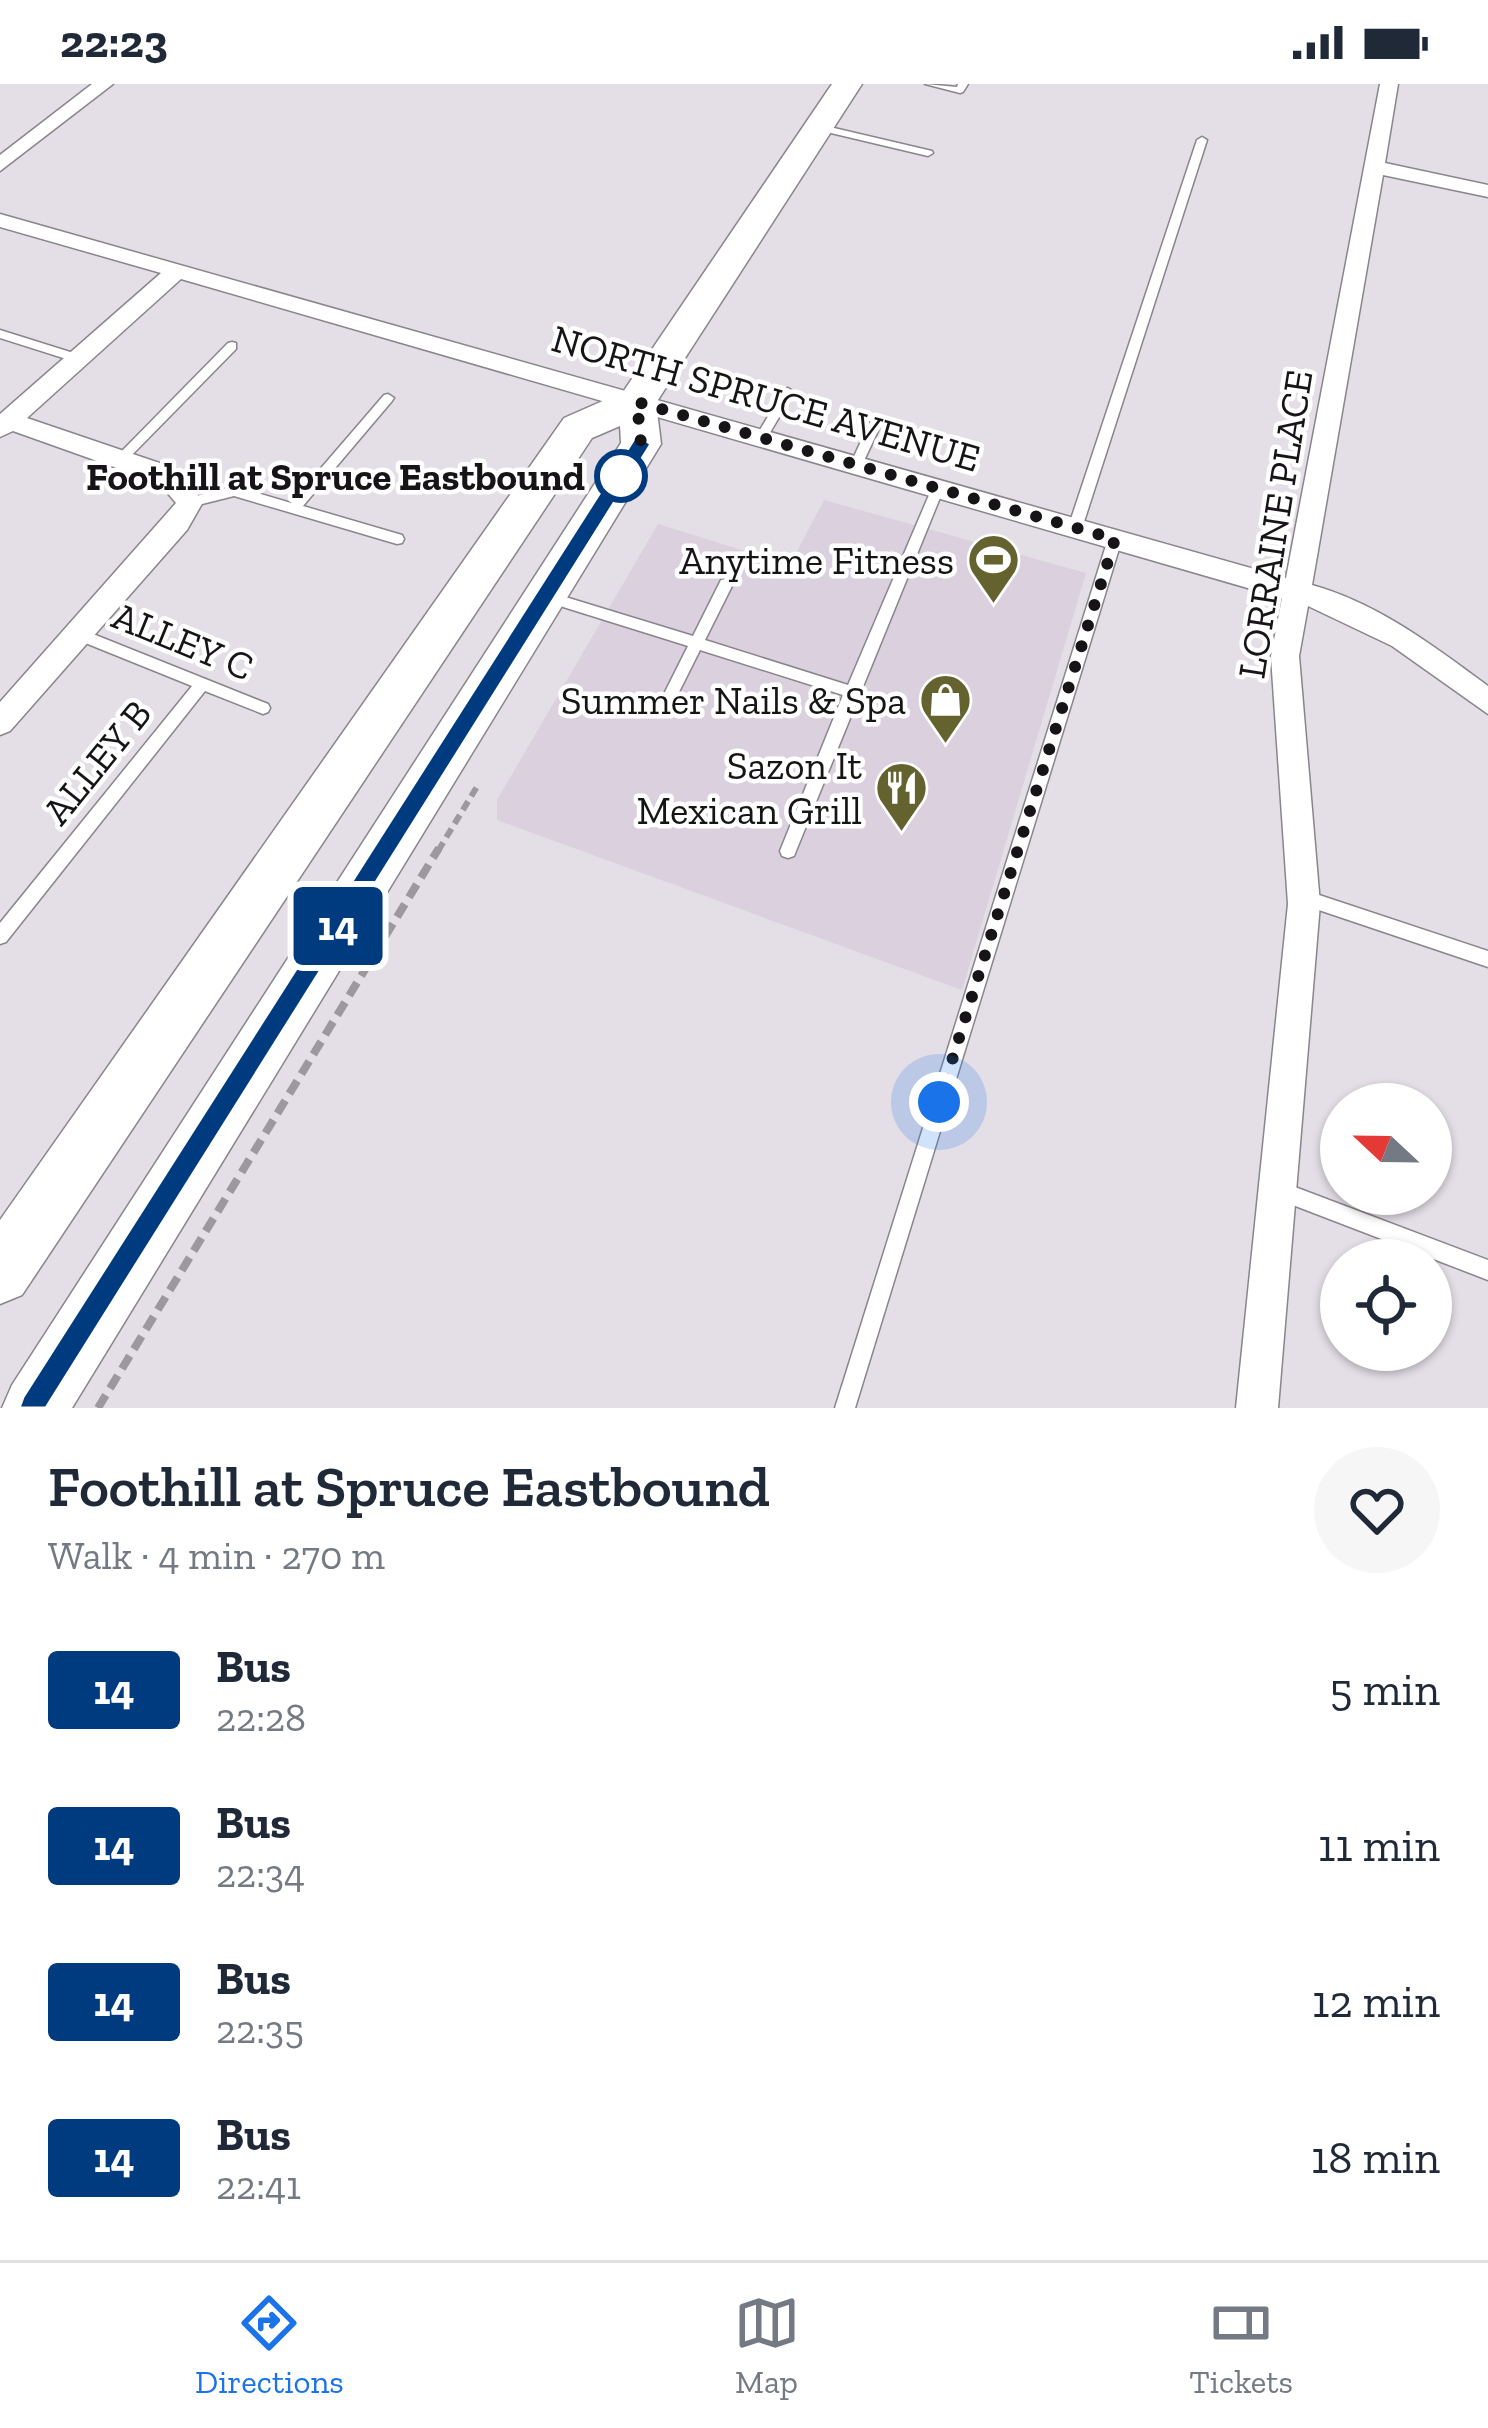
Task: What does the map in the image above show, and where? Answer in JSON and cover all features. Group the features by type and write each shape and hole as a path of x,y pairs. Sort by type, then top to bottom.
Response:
{"main road":[{"path":"0,1273 578,428 637,402 848,84"},
{"path":"34,1408 641,444 637,402"}],"street":[{"path":"0,165 104,84"},
{"name":"LORRAINE PLACE","path":"1258,1408 1304,898 1304,832 1287,728 1285,656 1301,593 1389,84"},
{"path":"1373,167 1488,191"},
{"name":"NORTH SPRUCE AVENUE","path":"0,220 1301,593 1375,622 1488,702"},
{"path":"4,424 178,270"},
{"path":"0,722 178,523 190,502 168,476 4,424"}],"lane":[{"path":"930,84 960,90 963,84"},
{"path":"817,127 928,153"},
{"path":"1075,528 1202,140"},
{"path":"0,334 79,358"},
{"path":"122,458 232,346"},
{"path":"761,438 788,392"},
{"path":"295,507 388,398"},
{"path":"856,465 877,420"},
{"path":"788,851 938,488"},
{"path":"190,502 234,491 397,539"},
{"path":"844,1408 1115,539"},
{"path":"665,706 726,584"},
{"path":"546,596 852,692"},
{"name":"ALLEY C","path":"79,634 263,708"},
{"name":"ALLEY B","path":"0,936 201,686"},
{"path":"1304,898 1488,959"},
{"path":"1279,1190 1488,1270"}],"path":[{"path":"98,1408 478,785"}],"shaded area":[{"path":"824,500 1086,573 962,990 497,820 497,800 658,524 790,565"}],"bus line":[{"name":"14","path":"35,1408 641,444"}],"place":[{"name":"Foothill at Spruce Eastbound","path":"621,476"},
{"name":"Anytime Fitness","path":"993,606"},
{"name":"Summer Nails & Spa","path":"945,746"},
{"name":"Sazon It Mexican Grill","path":"901,833"}],"route":[{"path":"621,476 615,486 641,444 637,402 1115,539 939,1102"}]}
